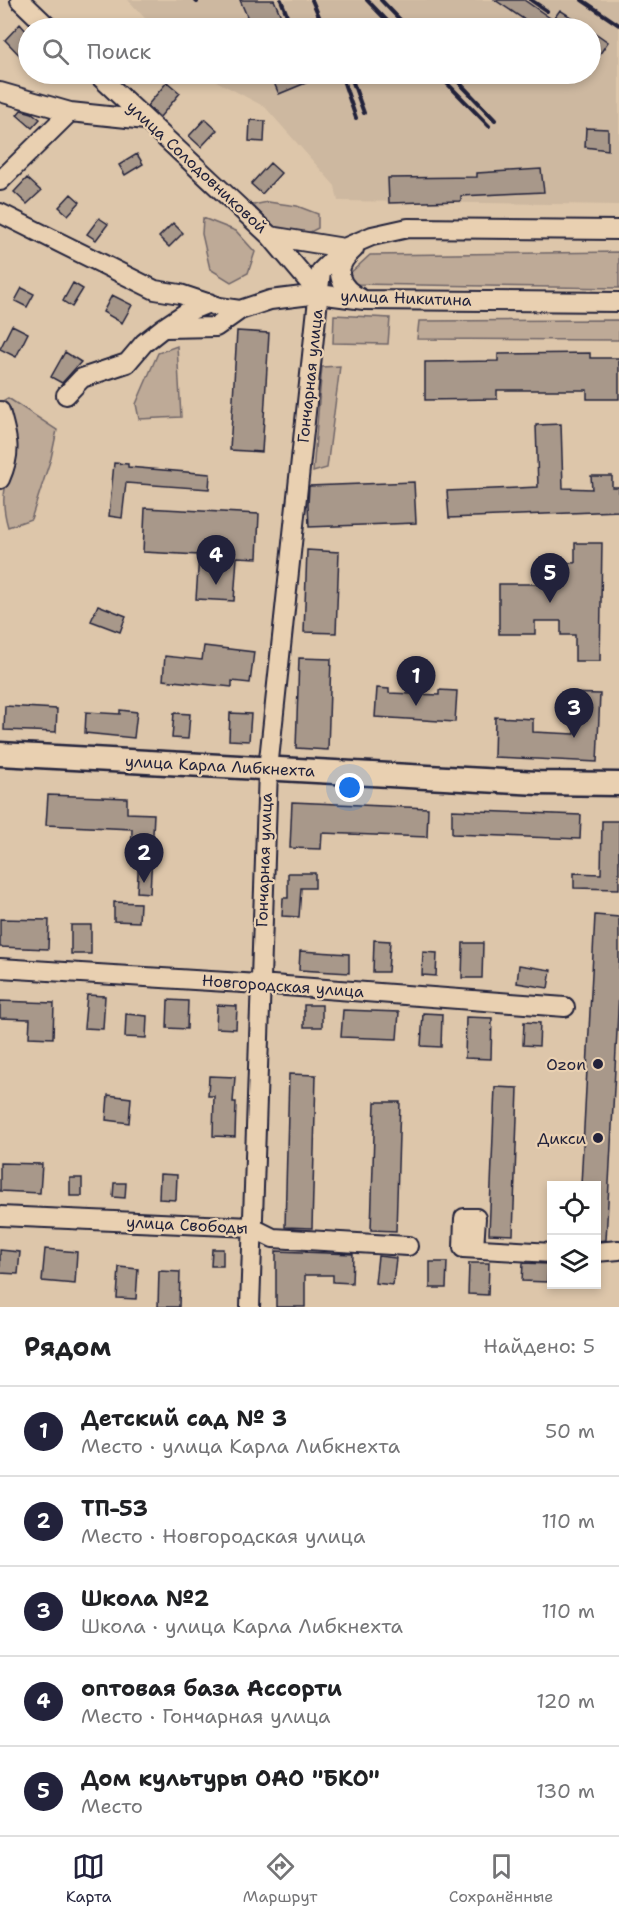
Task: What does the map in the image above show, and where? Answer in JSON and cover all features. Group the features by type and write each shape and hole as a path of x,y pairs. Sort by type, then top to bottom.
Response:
{"main road":[{"name":"улица Карла Либкнехта","path":"0,754 538,783 619,784"}],"street":[{"path":"20,0 39,18"},
{"name":"улица Солодовниковой","path":"108,84 270,236 319,294"},
{"path":"2,91 70,112 146,120"},
{"path":"0,181 70,112"},
{"path":"0,213 155,290 180,294 240,310"},
{"path":"270,236 344,248 372,236 408,228 619,230"},
{"path":"364,300 352,294 343,285 339,272 342,262 351,251 372,236"},
{"name":"Гончарная улица","path":"250,1307 259,984 268,769 321,271 344,248"},
{"name":"улица Никитина","path":"240,310 270,300 319,294 364,300 619,302"},
{"path":"66,395 82,378 127,363 144,343 163,328 187,312 209,303"},
{"path":"163,328 216,327 240,310"},
{"path":"0,411 7,439 8,462 0,479"},
{"name":"Новгородская улица","path":"0,968 259,984 565,1007"},
{"name":"улица Свободы","path":"0,1216 251,1227 273,1238 408,1246"},
{"path":"474,1248 547,1253"},
{"path":"601,1252 619,1250"}],"shaded area":[{"path":"128,0 619,0 619,205 338,201 335,186 265,107 222,84 601,84 601,18 145,18"},
{"path":"268,202 297,206 318,214 318,228 299,238 274,229 253,205"},
{"path":"203,218 236,231 255,252 248,273 231,282 210,269 202,234"},
{"path":"619,252 619,288 355,284 347,276 370,255"},
{"path":"334,315 390,318 388,344 333,343"},
{"path":"619,320 619,340 417,339 419,321"},
{"path":"177,346 181,417 139,419 136,404 158,353"},
{"path":"340,366 327,468 313,472 322,367"},
{"path":"8,398 57,430 51,458 31,519 8,527 4,502 10,459 1,402"}],"building":[{"path":"240,0 274,0 282,18 248,18"},
{"path":"495,0 524,0 550,18 522,18"},
{"path":"560,10 572,18 554,18"},
{"path":"18,26 18,54 5,40"},
{"path":"601,37 608,42 601,52"},
{"path":"165,84 169,84 180,93 160,117 147,106"},
{"path":"274,84 303,84 279,94"},
{"path":"21,110 32,113 40,119 32,128 17,115"},
{"path":"205,119 217,130 201,147 189,136"},
{"path":"250,120 265,121 264,142 249,141"},
{"path":"586,128 608,129 608,150 585,147"},
{"path":"137,154 143,164 125,175 119,165"},
{"path":"270,163 281,173 262,194 251,184"},
{"path":"541,169 544,192 461,196 461,201 389,203 388,178 477,177 477,173"},
{"path":"27,178 41,191 27,204 14,192"},
{"path":"71,194 80,202 68,215 59,207"},
{"path":"99,218 108,224 96,240 87,234"},
{"path":"173,223 183,233 169,247 159,237"},
{"path":"73,283 83,289 72,307 63,301"},
{"path":"22,288 34,294 27,307 15,301"},
{"path":"112,295 132,305 122,323 103,312"},
{"path":"12,325 28,333 16,357 0,349"},
{"path":"237,331 269,333 262,452 230,450"},
{"path":"65,352 81,362 62,383 51,377"},
{"path":"590,353 590,358 619,358 619,399 587,399 587,390 497,390 497,399 425,400 425,362 498,361 498,354"},
{"path":"561,424 563,488 592,489 591,476 612,476 612,487 619,487 619,511 449,518 447,491 538,487 536,425"},
{"path":"114,463 128,464 128,467 210,474 209,489 126,483 122,518 109,516"},
{"path":"414,482 416,523 309,527 309,486"},
{"path":"145,508 259,514 257,558 237,557 234,601 196,599 199,555 143,552"},
{"path":"575,543 602,543 600,661 575,661 575,635 561,635 561,621 535,621 535,634 499,634 499,584 558,584 558,562 575,563"},
{"path":"307,550 339,552 336,633 304,632"},
{"path":"98,605 126,616 120,632 91,621"},
{"path":"204,646 254,652 250,683 232,681 232,687 163,680 165,656 202,660"},
{"path":"299,658 331,659 328,750 296,748"},
{"path":"377,688 389,689 389,693 439,695 439,690 457,691 455,722 375,717"},
{"path":"567,693 600,694 597,762 494,757 495,717 533,719 533,732 575,734 576,711 567,711"},
{"path":"5,706 57,709 56,732 4,730"},
{"path":"120,710 137,712 134,738 85,733 86,712 120,714"},
{"path":"174,713 190,714 188,739 172,738"},
{"path":"230,713 251,714 249,741 229,740"},
{"path":"48,795 127,798 127,813 154,814 150,893 137,892 139,856 131,856 132,829 46,825"},
{"path":"292,802 428,808 427,837 322,833 321,849 290,848"},
{"path":"452,810 581,815 580,839 452,834"},
{"path":"602,821 619,821 619,889 574,888 574,873 601,874"},
{"path":"288,873 315,873 315,888 301,888 299,917 282,916 283,898 288,898"},
{"path":"114,902 140,903 139,922 114,921"},
{"path":"595,915 619,917 619,993 606,1240 601,1241 601,1181 581,1181"},
{"path":"0,919 49,920 48,949 0,947"},
{"path":"71,925 91,925 91,954 71,954"},
{"path":"374,940 390,941 388,972 373,972"},
{"path":"463,943 483,943 482,978 462,978"},
{"path":"300,951 349,954 349,973 299,970"},
{"path":"423,952 437,953 436,976 422,975"},
{"path":"519,965 551,970 548,988 517,983"},
{"path":"87,995 105,996 103,1029 84,1028"},
{"path":"168,1000 188,1001 187,1029 167,1028"},
{"path":"0,1001 54,1003 53,1038 29,1037 30,1019 0,1018"},
{"path":"217,1005 237,1006 236,1029 216,1028"},
{"path":"304,1005 322,1005 322,1027 304,1027"},
{"path":"343,1010 399,1012 397,1039 341,1037"},
{"path":"423,1013 442,1014 441,1047 421,1046"},
{"path":"126,1014 147,1016 146,1038 125,1037"},
{"path":"466,1017 492,1018 491,1059 465,1058"},
{"path":"524,1022 540,1023 539,1046 523,1045"},
{"path":"289,1074 316,1075 312,1228 285,1227"},
{"path":"209,1076 235,1077 233,1102 236,1102 235,1137 213,1136 214,1096 208,1096"},
{"path":"495,1087 518,1088 513,1235 489,1234"},
{"path":"108,1095 131,1098 129,1123 106,1120"},
{"path":"375,1102 400,1102 396,1231 371,1230"},
{"path":"0,1163 42,1164 40,1193 0,1191"},
{"path":"160,1174 177,1175 176,1200 159,1199"},
{"path":"70,1178 82,1178 82,1196 70,1196"},
{"path":"114,1183 126,1183 125,1198 113,1197"},
{"path":"45,1249 77,1252 75,1284 42,1281"},
{"path":"212,1249 223,1249 223,1266 211,1266"},
{"path":"0,1250 20,1252 18,1274 0,1273"},
{"path":"276,1251 353,1254 352,1283 333,1282 333,1275 305,1275 305,1307 276,1307"},
{"path":"378,1256 396,1258 393,1285 375,1283"},
{"path":"430,1262 447,1262 446,1288 430,1288"},
{"path":"469,1263 489,1263 488,1295 468,1294"},
{"path":"523,1263 547,1264 547,1282 522,1281"},
{"path":"119,1267 138,1269 136,1299 117,1298"},
{"path":"159,1271 180,1272 179,1307 158,1307"}],"railway":[{"path":"281,0 288,18"},
{"path":"312,0 320,18"},
{"path":"367,0 384,18"},
{"path":"381,0 398,18"},
{"path":"531,0 547,11"},
{"path":"582,0 619,25"},
{"path":"344,84 356,118"},
{"path":"354,84 364,113"},
{"path":"448,84 489,126"},
{"path":"461,84 495,120"}],"place":[{"name":"оптовая база Ассорти","path":"216,585"},
{"name":"Дом культуры ОАО \"БКО\"","path":"550,603"},
{"name":"Детский сад № 3","path":"416,706"},
{"name":"Школа №2","path":"574,738"},
{"name":"ТП-53","path":"144,883"},
{"name":"Ozon","path":"598,1064"},
{"name":"Дикси","path":"598,1138"}]}
